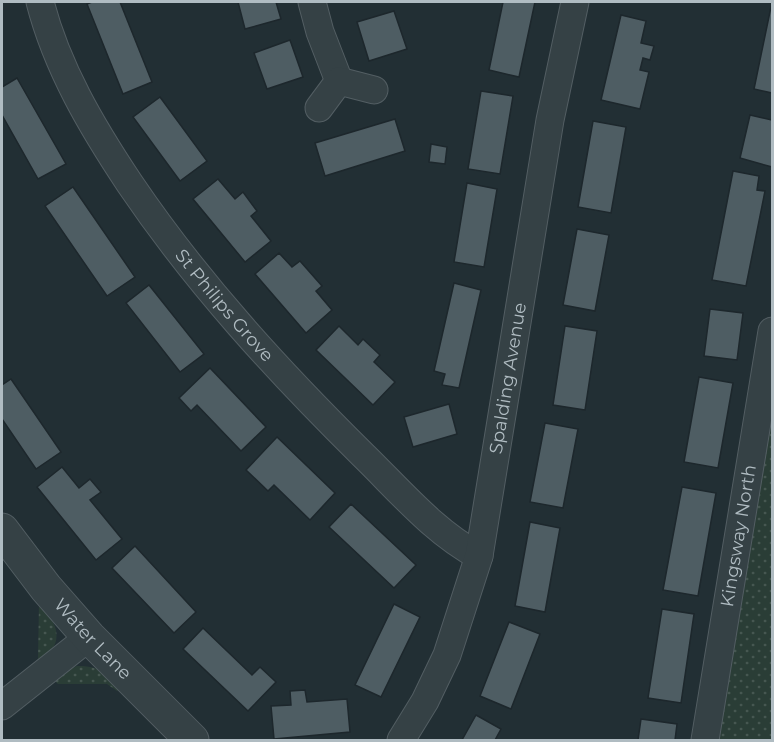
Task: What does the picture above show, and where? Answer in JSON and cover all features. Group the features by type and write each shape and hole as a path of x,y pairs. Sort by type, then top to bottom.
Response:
{"street":[{"name":"St Philips Grove","path":"40,2 47,28 69,82 101,141 145,206 203,283 315,408 442,533 479,556"},
{"path":"312,2 339,81"},
{"name":"Spalding Avenue","path":"401,741 425,701 447,655 479,556 550,120 575,2"},
{"path":"339,81 374,90"},
{"path":"319,108 339,81"},
{"name":"Kingsway North","path":"705,741 772,331"},
{"name":"Water Lane","path":"2,530 46,588 89,637 192,741"},
{"path":"2,706 89,637"}],"green space":[{"path":"772,397 772,740 714,740"},
{"path":"39,603 55,626 56,633 53,647 40,662 38,659"},
{"path":"77,666 102,671 121,688 117,691 107,684 58,684 52,678"}],"building":[{"path":"120,2 152,82 123,94 87,4"},
{"path":"238,2 276,2 281,19 245,29"},
{"path":"503,2 535,2 519,77 489,70"},
{"path":"772,2 772,93 754,89"},
{"path":"394,11 407,49 369,61 357,22"},
{"path":"621,15 646,21 641,43 654,46 650,60 643,58 640,70 649,72 640,109 601,100"},
{"path":"290,40 303,77 267,89 254,53"},
{"path":"17,78 66,164 38,179 2,115 2,87"},
{"path":"481,91 513,96 500,174 468,169"},
{"path":"160,97 207,161 180,181 133,117"},
{"path":"750,115 772,120 772,167 740,158"},
{"path":"395,119 405,151 325,176 315,143"},
{"path":"593,121 626,127 611,213 578,207"},
{"path":"431,144 447,147 445,164 429,162"},
{"path":"733,171 759,176 757,190 765,191 746,286 712,280"},
{"path":"218,179 235,199 243,192 257,211 251,216 271,241 245,262 193,199"},
{"path":"467,183 497,189 484,267 454,262"},
{"path":"73,187 135,277 107,296 45,206"},
{"path":"577,229 609,235 595,311 563,305"},
{"path":"279,253 292,267 300,261 322,286 316,291 332,310 306,333 255,274"},
{"path":"454,283 481,290 459,388 442,385 445,374 434,371"},
{"path":"149,285 204,354 180,372 126,303"},
{"path":"710,309 743,313 737,360 704,356"},
{"path":"339,326 358,345 363,339 380,355 374,362 395,382 373,405 316,350"},
{"path":"565,326 597,331 585,410 553,405"},
{"path":"210,368 266,427 241,451 197,405 191,411 179,398"},
{"path":"699,377 733,383 718,468 684,462"},
{"path":"11,379 61,452 36,469 2,419 2,385"},
{"path":"449,404 457,434 413,447 404,417"},
{"path":"545,423 578,429 563,508 530,502"},
{"path":"277,437 335,493 310,520 274,485 268,491 246,470"},
{"path":"62,467 79,488 90,479 101,492 90,500 122,539 96,560 37,487"},
{"path":"682,487 716,493 698,596 663,590"},
{"path":"351,504 416,565 394,588 329,527"},
{"path":"530,522 560,528 545,612 515,606"},
{"path":"135,546 196,612 174,633 112,568"},
{"path":"394,604 420,617 381,697 355,685"},
{"path":"662,609 694,614 681,703 648,698"},
{"path":"509,622 540,634 511,709 480,696"},
{"path":"203,628 252,675 260,667 276,682 248,711 183,649"},
{"path":"305,690 307,702 347,699 350,732 274,739 271,706 291,705 290,691"},
{"path":"476,715 501,729 495,740 462,740"},
{"path":"641,719 677,724 675,740 638,740"}]}
